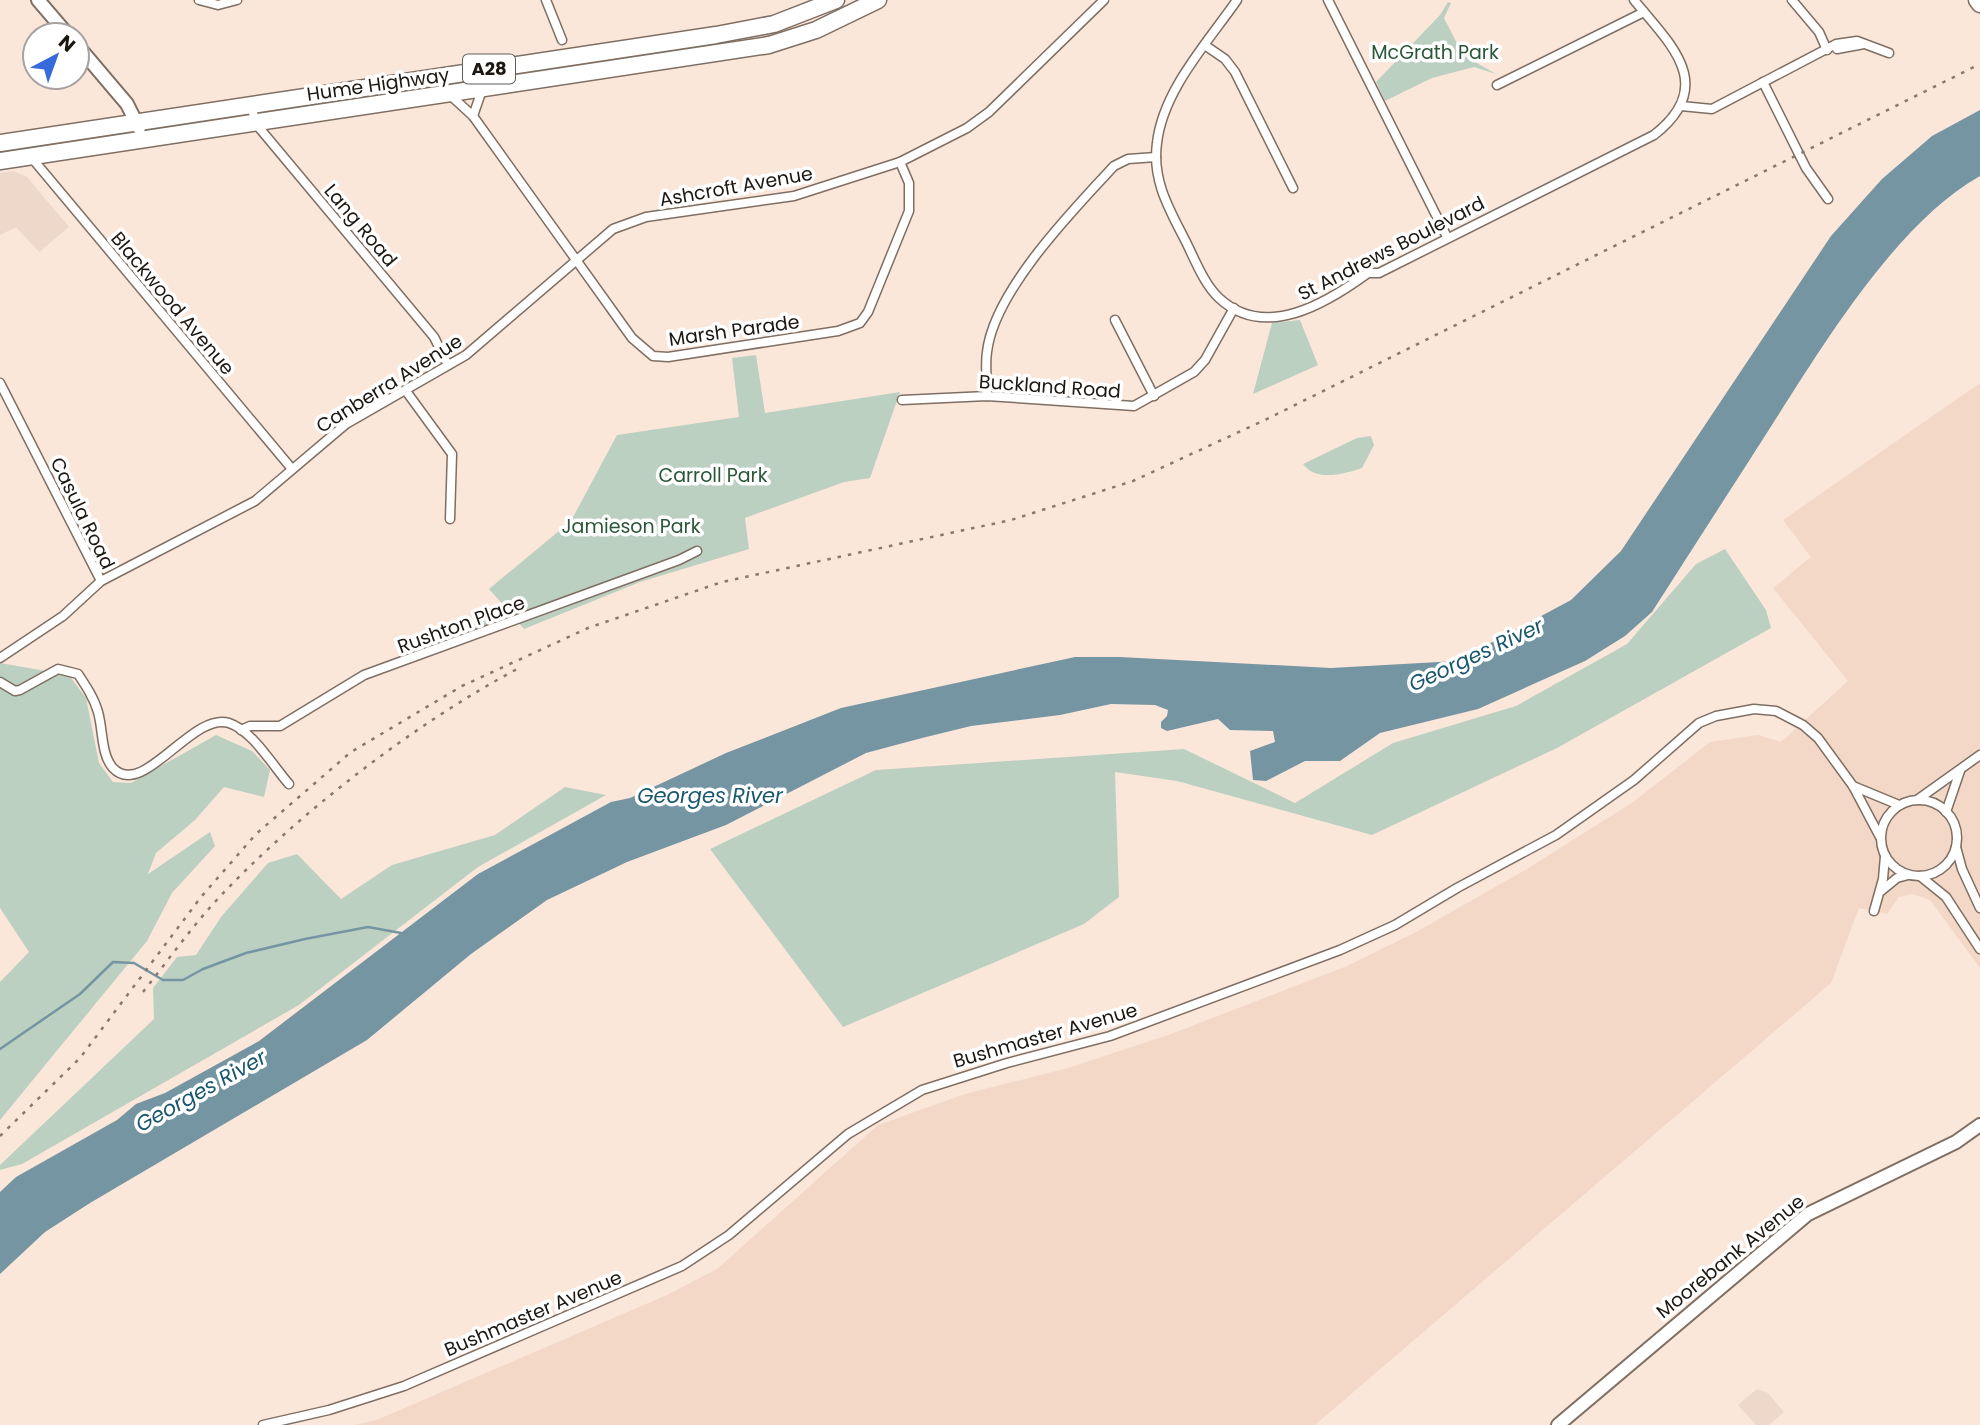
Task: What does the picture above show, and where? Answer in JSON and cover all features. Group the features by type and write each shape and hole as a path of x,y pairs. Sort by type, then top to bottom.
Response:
{"highway":[{"name":"Hume Highway","path":"0,143 137,120 716,35 774,24 836,0"},
{"name":"Hume Highway","path":"0,161 769,45 826,26 878,0"}],"main road":[{"path":"38,0 56,21"},
{"path":"91,61 116,89 137,120 141,140"},
{"name":"Moorebank Avenue","path":"1563,1423 1808,1214 1956,1142 1980,1125"}],"street":[{"path":"198,0 218,5 237,0"},
{"path":"546,0 562,40"},
{"name":"Ashcroft Avenue","path":"576,260 613,229 626,223 646,217 794,196 900,162 958,133 989,112 1104,0"},
{"name":"St Andrews Boulevard","path":"1237,0 1167,107 1157,141 1158,182 1208,285 1218,297 1234,308 1274,318 1304,311 1368,273 1379,273 1654,135 1667,125 1681,106"},
{"path":"1328,0 1447,237"},
{"path":"1634,0 1676,49 1684,68 1681,106 1712,109 1847,41 1889,53"},
{"path":"1792,0 1819,32 1827,50"},
{"path":"1497,85 1644,12"},
{"path":"1206,46 1225,59 1235,72 1293,188"},
{"path":"1763,82 1806,168 1828,199"},
{"path":"473,116 482,90"},
{"name":"Marsh Parade","path":"449,94 473,116 632,338 653,356 668,357 838,331 860,323 868,312 909,211 909,183 900,162"},
{"name":"Lang Road","path":"251,105 256,124 434,337 448,365"},
{"name":"Blackwood Avenue","path":"30,157 292,469"},
{"path":"987,396 987,353 990,337 1027,267 1114,166 1128,159 1156,157"},
{"name":"Canberra Avenue","path":"101,581 255,500 346,424 407,391 483,342 576,260"},
{"name":"Buckland Road","path":"902,400 987,396 1134,406 1195,372 1205,360 1234,308"},
{"path":"1115,320 1154,396"},
{"name":"Casula Road","path":"0,383 101,581 63,616 0,659"},
{"path":"407,391 452,454 450,519"},
{"name":"Rushton Place","path":"241,730 250,726 280,726 364,675 679,560 697,551"},
{"path":"0,682 20,691 58,668 78,674 98,710 109,762 124,775 137,774 200,727 219,722 241,730 289,784"},
{"name":"Bushmaster Avenue","path":"264,1425 329,1410 404,1386 682,1266 729,1235 848,1134 922,1090 1007,1063 1110,1036 1339,950 1395,925 1556,835 1634,780 1699,723 1716,716 1754,709 1789,717 1818,738 1853,786 1880,837"},
{"path":"1874,911 1880,892 1885,856 1880,837 1883,824 1899,805 1917,800 1980,755"},
{"path":"1946,812 1960,771"},
{"path":"1853,786 1899,805"},
{"path":"1917,800 1936,804 1954,822 1956,847 1962,869 1980,908"},
{"path":"1880,892 1897,878 1920,876 1943,867 1956,847"},
{"path":"1885,856 1896,869 1908,875"},
{"path":"1920,876 1947,897 1980,949"}],"shaded area":[{"path":"14,171 27,177 69,227 39,252 16,227 0,235 0,173"},
{"path":"1980,383 1980,968 1930,900 1912,894 1899,897 1887,914 1859,908 1831,983 1315,1425 355,1425 379,1419 667,1295 717,1269 878,1125 965,1094 1068,1068 1171,1034 1347,966 1418,931 1527,869 1633,802 1710,742 1758,735 1781,742 1848,681 1773,588 1811,557 1783,520"},
{"path":"1757,1389 1768,1393 1784,1412 1769,1425 1756,1425 1738,1405"}],"green space":[{"name":"McGrath Park","path":"1448,2 1451,3 1444,18 1463,55 1496,74 1474,67 1432,78 1385,101 1376,82 1440,15"},
{"path":"1300,320 1318,365 1253,394 1272,323"},
{"path":"756,355 765,413 900,392 870,478 844,482 745,518 749,549 640,582 524,629 513,616 454,635 506,608 489,589 571,521 617,435 739,417 732,358"},
{"path":"1371,436 1374,445 1362,468 1323,475 1309,470 1303,464 1357,438"},
{"path":"1725,549 1766,610 1771,628 1557,748 1372,835 1177,781 1115,772 1119,897 1084,924 843,1027 710,849 876,770 1184,749 1295,803 1393,743 1516,706 1627,644 1696,564"},
{"path":"0,663 69,675 86,698 99,763 113,782 131,783 216,735 252,751 270,770 264,797 224,787 195,820 156,853 148,874 210,832 215,846 172,893 147,941 0,1120 0,982 29,952 0,908"},
{"path":"565,787 606,795 478,867 299,1005 22,1164 0,1170 0,1165 154,1019 153,988 177,957 196,955 221,917 268,863 297,854 341,899 392,865 495,835"}],"water":[{"name":"Georges River","path":"1980,110 1980,176 1949,197 1919,224 1863,290 1813,361 1652,612 1625,636 1585,661 1478,709 1380,733 1340,761 1305,761 1266,781 1253,780 1250,751 1275,742 1273,731 1230,730 1218,719 1167,731 1161,728 1161,722 1167,716 1168,710 1155,705 1111,704 1060,715 971,726 866,753 726,825 627,862 547,900 471,954 367,1040 90,1203 45,1232 0,1274 0,1192 16,1177 117,1120 136,1104 165,1093 259,1041 478,874 611,802 630,798 726,753 841,708 1075,657 1331,668 1457,661 1571,600 1621,551 1831,236 1882,179 1932,136"}],"waterway":[{"path":"0,1049 80,994 113,962 134,963 163,980 183,980 203,969 246,953 305,939 368,927 401,933"}],"railway":[{"path":"0,1136 80,1058 201,897 256,834 351,752 462,686 588,628 722,582 1011,520 1133,481 1267,419 1980,64"},
{"path":"143,992 213,904 280,838 398,744 479,690 519,668"}],"park label":[{"name":"Carroll Park","path":"713,475"},
{"name":"Jamieson Park","path":"631,526"}]}
